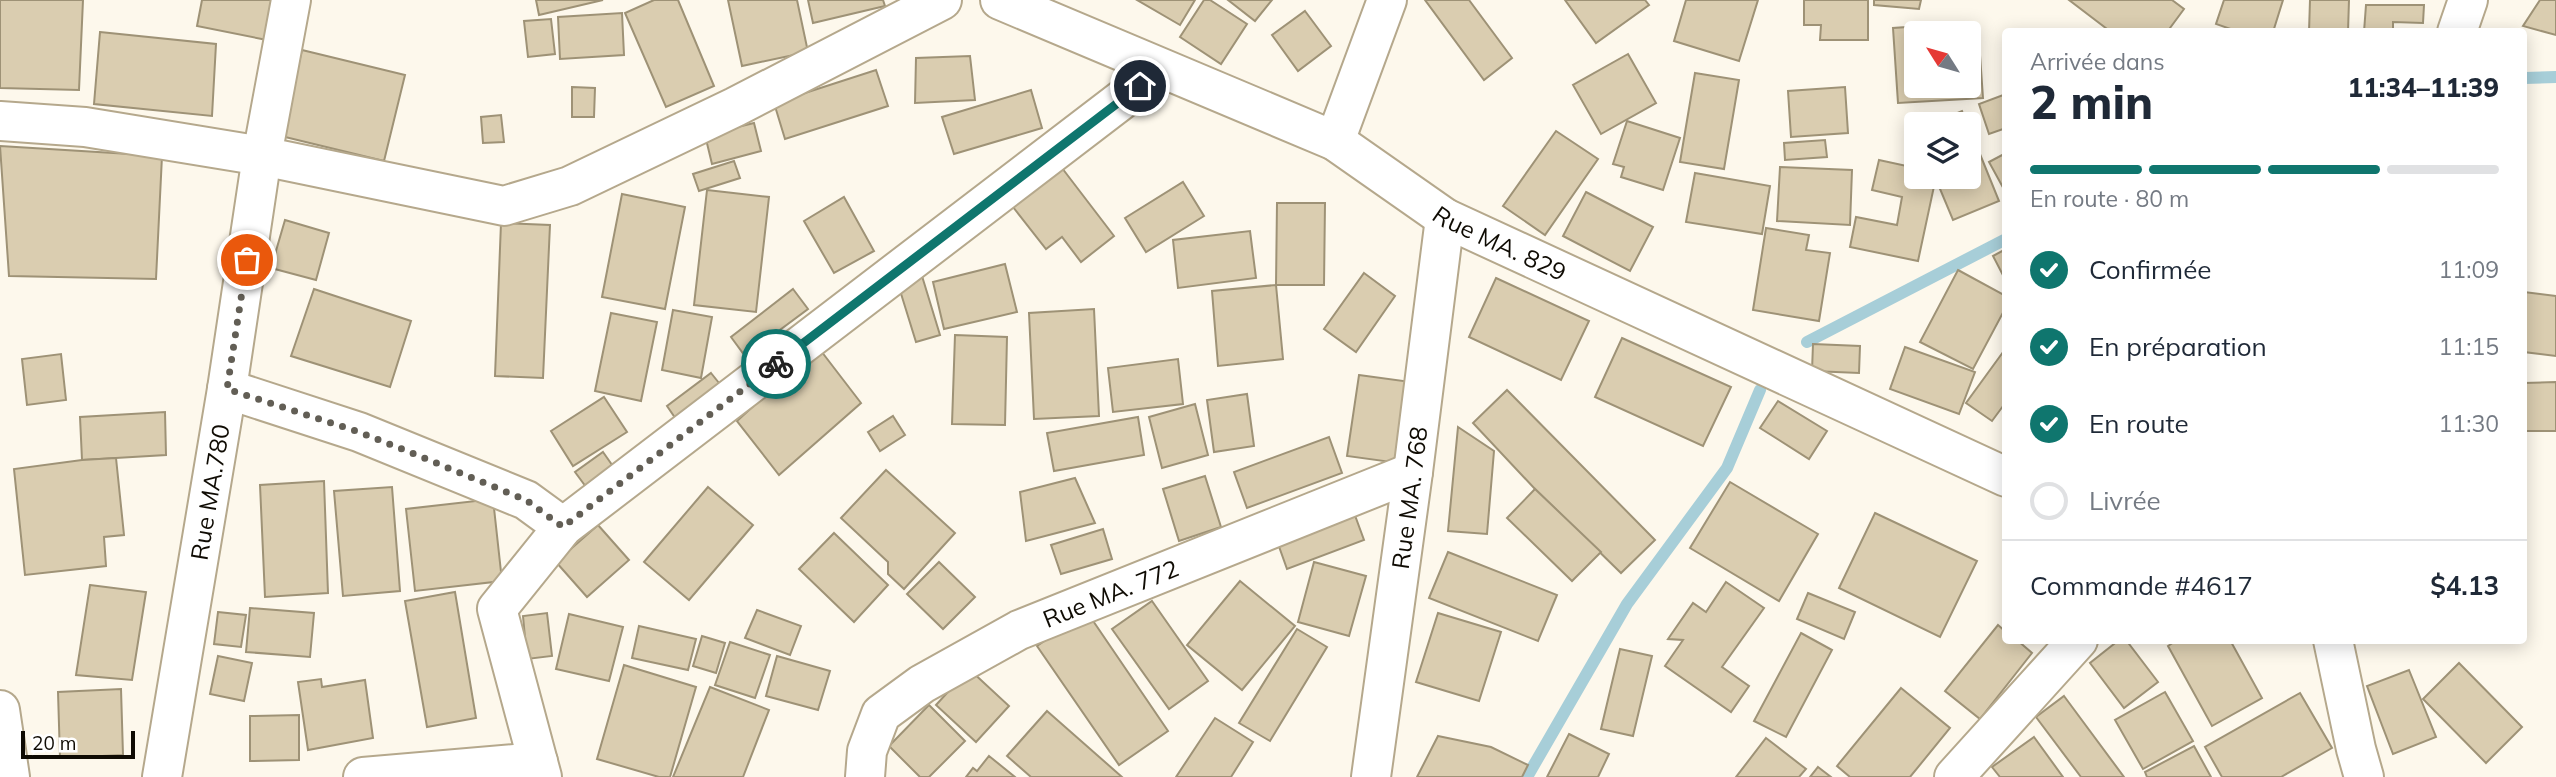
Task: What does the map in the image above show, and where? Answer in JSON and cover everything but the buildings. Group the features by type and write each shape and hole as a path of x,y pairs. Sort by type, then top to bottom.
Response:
{"street":[{"name":"Rue MA.780","path":"162,777 227,389 262,156 292,0"},
{"path":"0,121 85,127 262,156 504,206 570,186 735,107 942,0"},
{"name":"Rue MA. 829","path":"1000,0 1335,141 1445,218 2002,475"},
{"path":"1335,141 1387,0"},
{"path":"2459,28 2468,0"},
{"path":"363,777 540,770 497,609 563,527 1163,69"},
{"name":"Rue MA. 768","path":"1371,777 1445,218"},
{"path":"227,389 359,432 449,468 526,500 563,527"},
{"name":"Rue MA. 772","path":"865,777 867,751 881,714 946,670 1019,630 1413,472"},
{"path":"1954,777 2074,644"},
{"path":"2334,644 2364,777"},
{"path":"0,710 10,777"}],"waterway":[{"path":"2527,78 2556,77"},
{"path":"1807,342 2002,241"},
{"path":"1527,777 1627,604 1727,468 1760,390"}],"way so far":[{"path":"247,260 227,389 359,432 407,451 526,500 563,527 776,364"}],"route":[{"path":"776,364 1140,86"}]}
